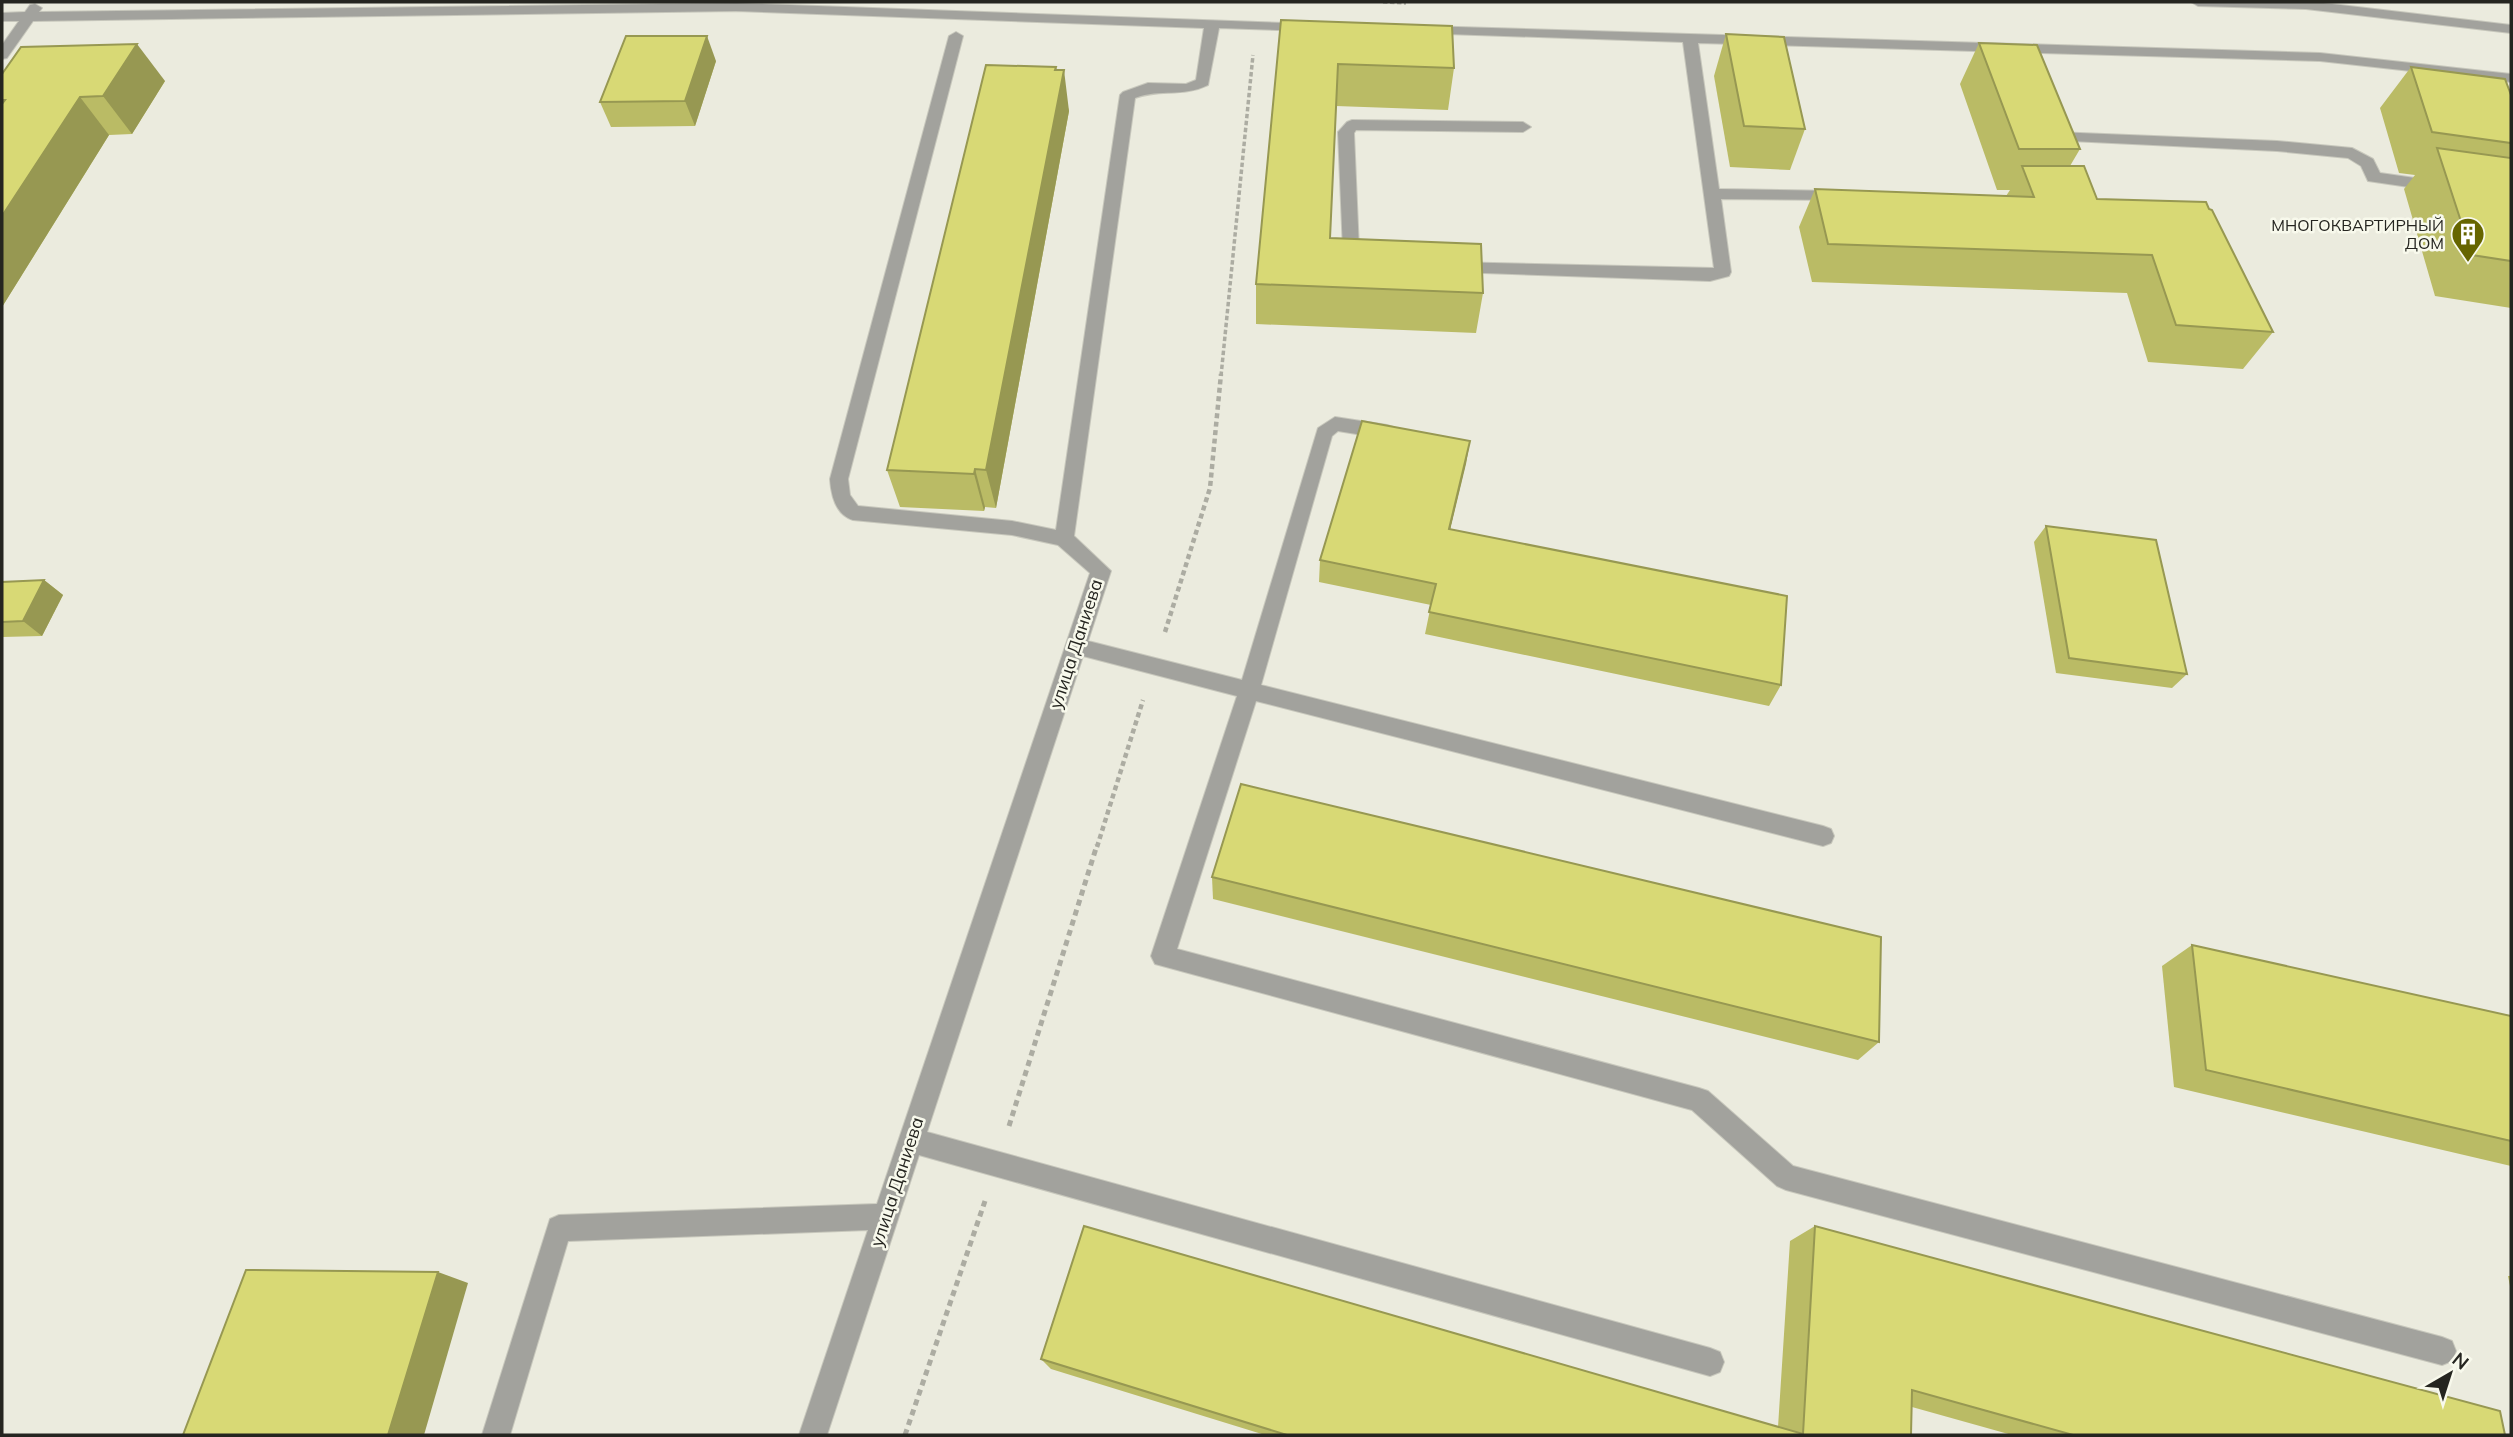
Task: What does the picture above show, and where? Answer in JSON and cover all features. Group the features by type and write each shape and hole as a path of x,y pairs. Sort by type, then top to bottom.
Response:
{"street":[{"path":"2198,2 2306,5 2511,29"},
{"path":"2,17 36,8 736,7 1173,17 1212,24 1321,27"},
{"path":"2,55 36,8"},
{"path":"1064,539 1128,95 1148,88 1188,89 1203,82 1212,24"},
{"path":"1403,30 1690,38 2023,54 2320,57 2511,78"},
{"name":"улица Даниева","path":"813,1435 1101,571 1064,539 1012,528 853,513 841,497 839,479 956,36"},
{"path":"1434,266 1710,275 1723,272 1690,38"},
{"path":"1379,264 1358,259 1351,251 1346,132 1352,125 1523,127"},
{"path":"2065,158 2053,131 2352,153 2367,163 2374,177 2456,189"},
{"path":"1711,194 1849,196"},
{"path":"1404,436 1335,424 1324,433 1249,691 1163,956 1699,1100 1786,1177 2442,1351"},
{"path":"1075,646 1823,836"},
{"path":"911,1140 1710,1362"},
{"path":"496,1435 559,1228 886,1217"}],"path":[{"path":"905,1435 998,1164 1210,488 1254,46"}],"building":[{"path":"1281,20 1452,26 1454,68 1338,64 1330,238 1481,244 1483,293 1256,284"},
{"path":"1726,34 1784,37 1805,129 1744,126"},
{"path":"626,36 707,36 685,101 600,102"},
{"path":"1979,43 2037,45 2080,149 2019,149"},
{"path":"137,44 103,96 80,97 2,216 2,104 5,100 2,100 2,74 21,47"},
{"path":"986,65 1056,67 1055,70 1064,70 986,470 975,469 974,474 887,470"},
{"path":"2411,67 2505,79 2511,95 2511,143 2432,132"},
{"path":"2437,148 2511,158 2511,261 2472,255"},
{"path":"2022,166 2084,166 2097,199 2206,202 2273,332 2176,325 2152,255 1828,244 1815,189 2034,197"},
{"path":"1362,421 1470,441 1449,529 1787,596 1781,685 1429,612 1436,584 1320,560"},
{"path":"2046,526 2156,540 2187,674 2069,658"},
{"path":"44,580 23,621 2,622 2,582"},
{"path":"1241,784 1881,937 1879,1042 1212,877"},
{"path":"2192,945 2511,1016 2511,1141 2206,1070"},
{"path":"1084,1226 1803,1434 1815,1226 2500,1411 2505,1435 2073,1435 1912,1390 1911,1435 1287,1435 1041,1359"},
{"path":"246,1270 438,1272 388,1435 183,1435"}],"place":[{"name":"МНОГОКВАРТИРНЫЙ ДОМ","path":"2468,264"}]}
